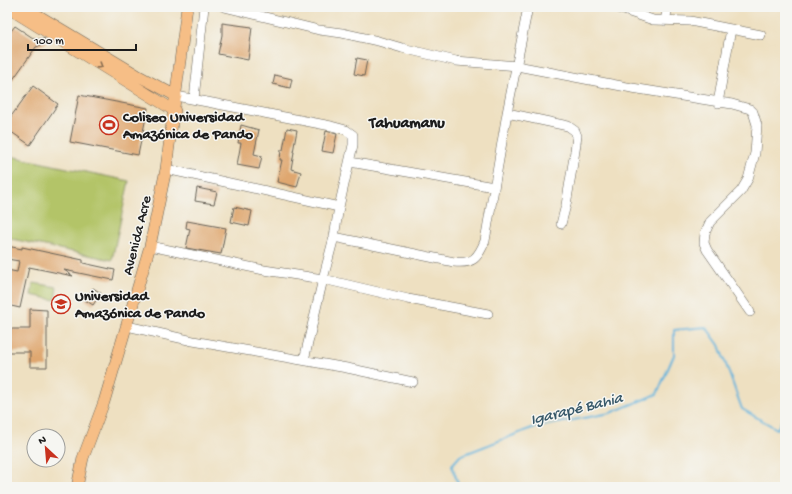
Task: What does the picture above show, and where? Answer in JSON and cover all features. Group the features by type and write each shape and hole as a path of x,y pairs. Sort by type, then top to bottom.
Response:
{"main road":[{"path":"24,7 69,40 175,111"},
{"name":"Avenida Acre","path":"77,487 85,452 104,402 150,246 166,169 188,7"},
{"path":"7,9 176,96"}],"street":[{"path":"194,100 204,7"},
{"path":"224,7 319,30 363,37 456,61 517,66 632,88 718,103 732,104 750,109 753,112 757,126 755,153 748,179 741,191 710,222 704,238 704,243 707,250 750,312"},
{"path":"334,237 454,262 468,262 477,256 485,242 507,113 528,7"},
{"path":"615,7 654,20 690,21 760,35"},
{"path":"665,21 668,7"},
{"path":"718,103 730,29"},
{"path":"176,96 346,130 353,135 350,162 339,207 334,237 304,360"},
{"path":"507,113 568,126 575,131 577,136 576,151 566,205 560,224"},
{"path":"350,162 494,188"},
{"path":"166,169 339,207"},
{"path":"150,246 264,270 323,279 408,299 488,314"},
{"path":"127,326 193,341 304,360 413,382"}],"green space":[{"path":"10,156 129,181 112,260 7,238 7,169"},
{"path":"33,283 57,287 55,300 31,295"}],"building":[{"path":"222,23 252,27 248,60 218,54 222,35"},
{"path":"15,26 36,40 43,38 45,39 46,43 36,47 7,88 7,36"},
{"path":"357,58 367,60 364,76 354,74"},
{"path":"275,75 292,79 290,88 273,84"},
{"path":"33,86 58,104 30,145 7,129 7,122"},
{"name":"Coliseo Universidad Amazónica de Pando","path":"79,95 148,108 138,155 70,142"},
{"path":"241,125 259,130 254,154 262,156 259,169 237,165 241,143 238,143"},
{"path":"287,128 297,130 291,169 301,172 297,187 277,182 282,160 280,160 281,150 283,150"},
{"path":"326,131 337,134 333,153 322,151"},
{"path":"197,188 217,192 214,204 195,201"},
{"path":"234,207 252,211 249,226 231,222"},
{"path":"187,221 226,228 221,254 186,248 190,229 186,228"},
{"path":"7,246 22,249 22,247 83,260 83,263 115,270 113,280 64,270 73,276 29,267 20,308 7,305 7,270 17,272 19,261 7,259"},
{"path":"93,288 101,293 93,305 85,300"},
{"path":"30,309 47,310 47,367 30,367 30,352 7,352 7,329 30,329"}],"waterway":[{"name":"Igarapé Bahia","path":"459,487 452,465 460,456 532,428 610,413 657,394 674,355 674,330 706,327 719,345 742,409 777,429 785,415"},
{"name":"Igarapé Bahia","path":"785,345 783,356 785,364"}],"place":[{"name":"Coliseo Universidad Amazónica de Pando","path":"109,125"},
{"name":"Universidad Amazónica de Pando","path":"61,304"}],"district":[{"name":"Tahuamanu","path":"407,121"}]}
